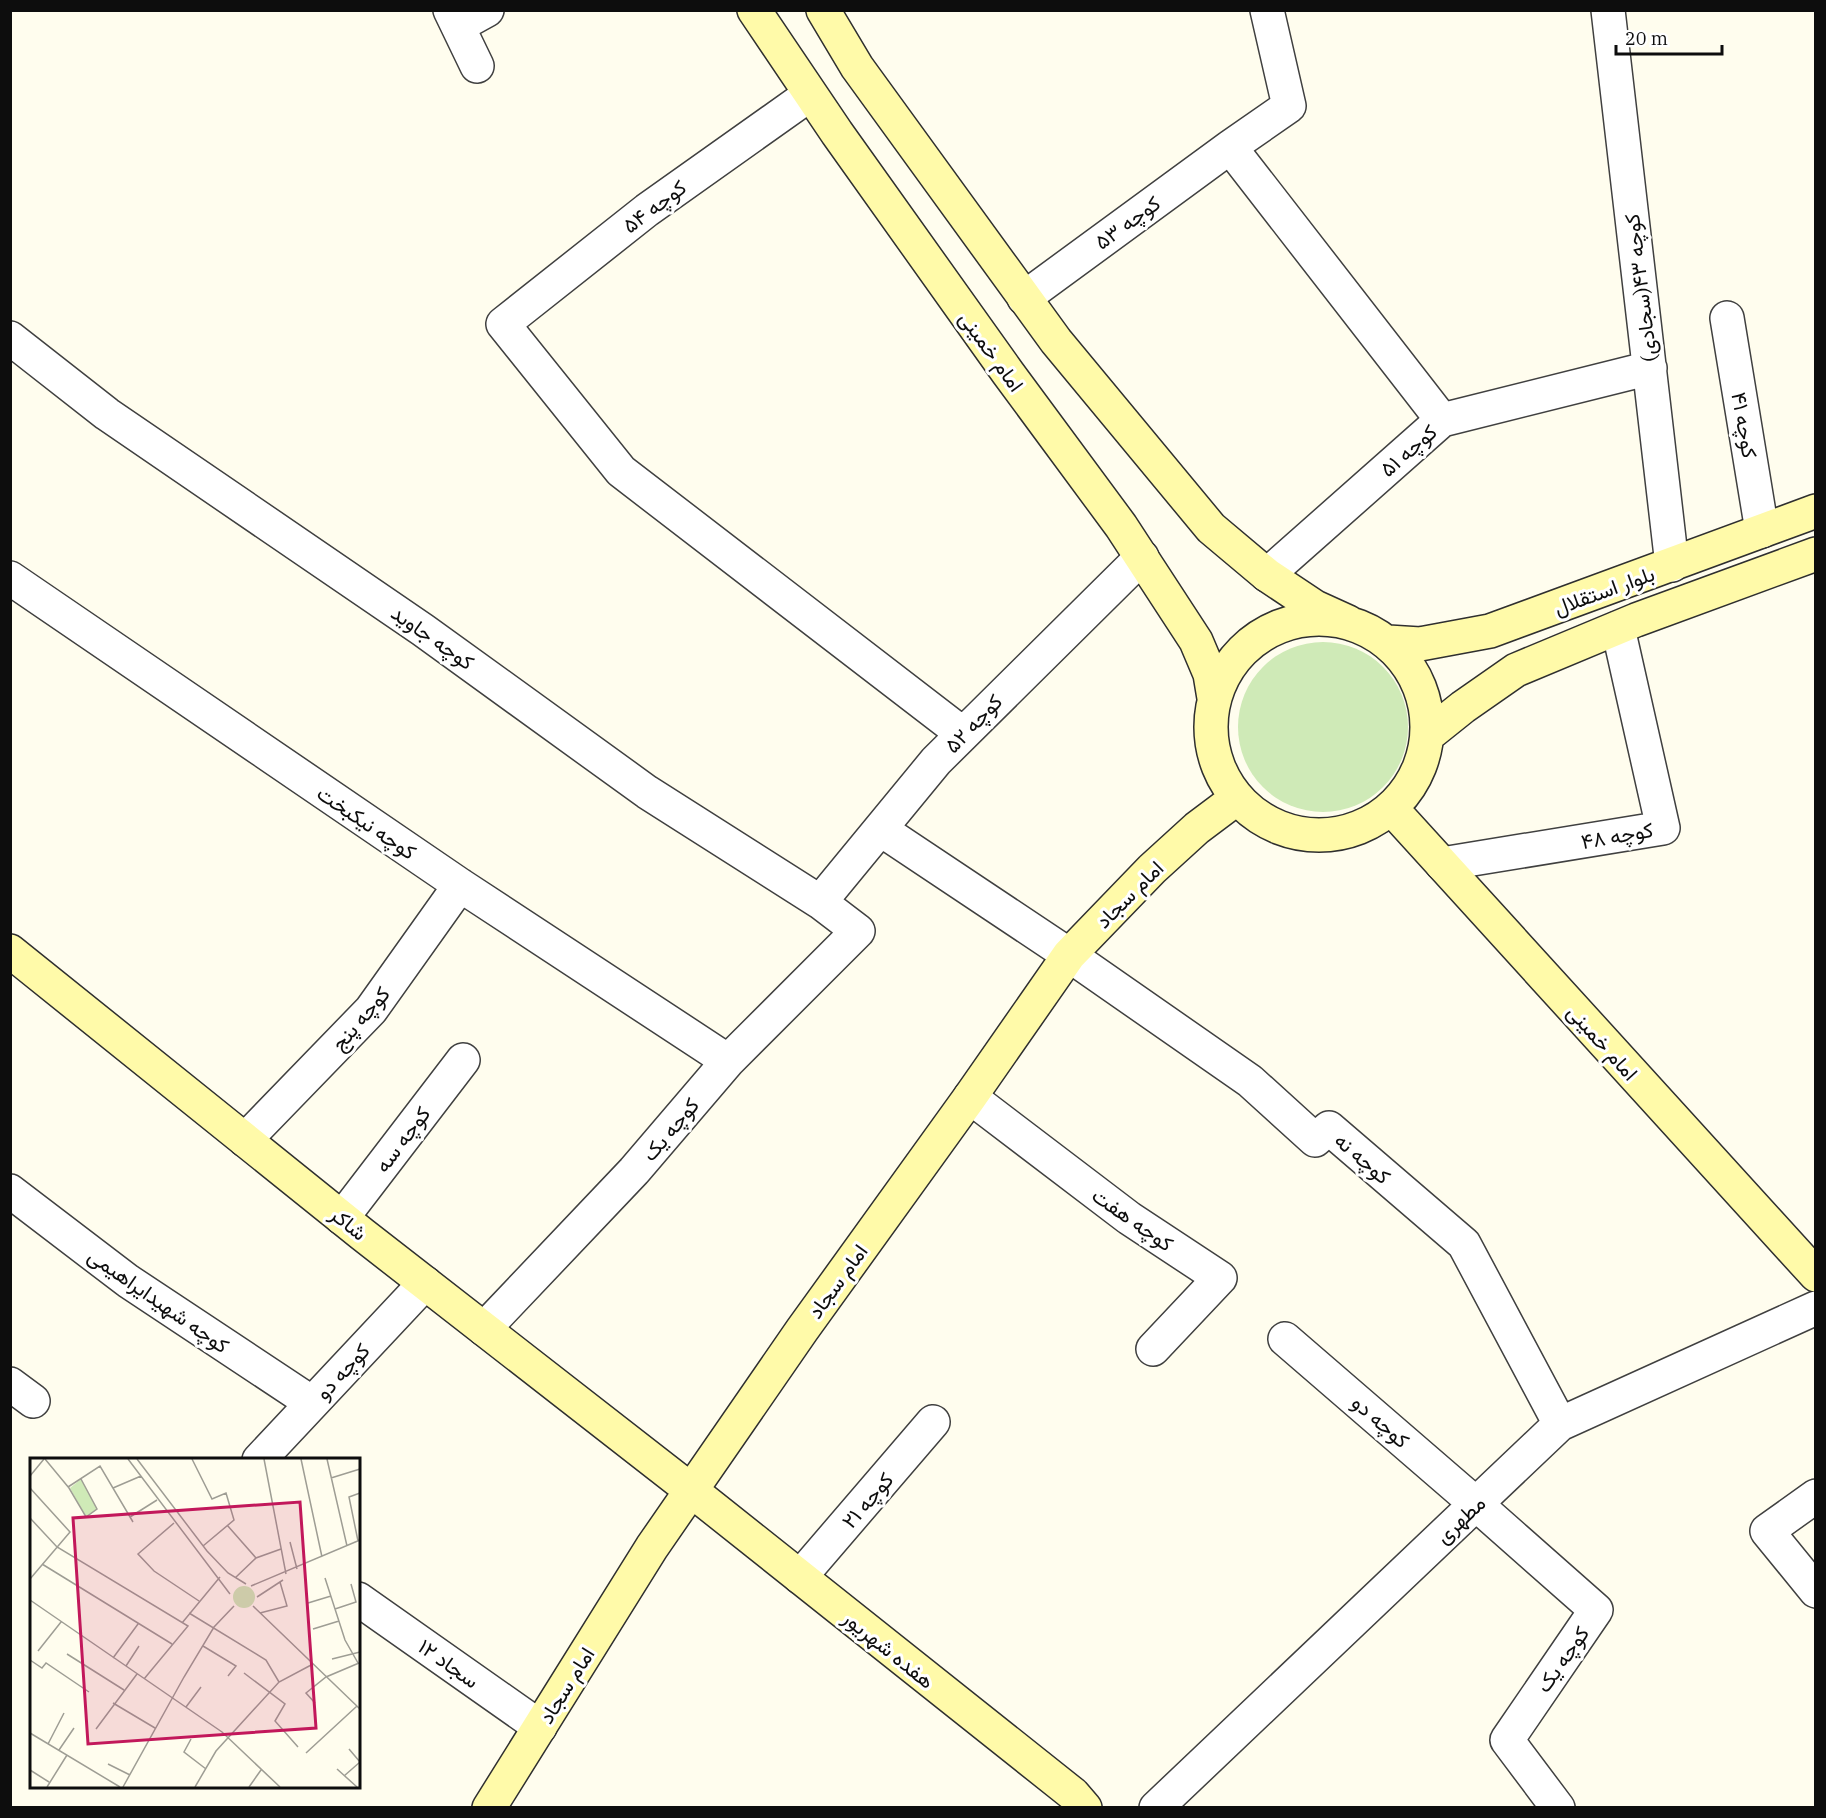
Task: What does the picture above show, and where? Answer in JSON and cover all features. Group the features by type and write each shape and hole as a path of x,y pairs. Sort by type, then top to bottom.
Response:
{"main road":[{"name":"امام خمینی","path":"754,10 810,95 1142,557 1196,641 1210,674 1214,698"},
{"path":"823,10 857,67 1056,341 1211,528 1267,575 1315,608 1369,630 1388,642 1411,668 1425,700 1428,735 1422,762 1409,787 1391,808 1362,826 1329,835 1295,832 1263,819 1237,798 1218,768 1211,733 1214,698 1228,667 1251,642 1281,625 1314,618 1348,622"},
{"name":"بلوار استقلال","path":"1388,642 1420,644 1490,631 1815,511"},
{"name":"بلوار استقلال","path":"1428,735 1463,706 1516,670 1618,628 1815,554"},
{"name":"امام سجاد","path":"489,1808 652,1547 802,1330 970,1098 1069,955 1152,869 1197,828 1237,798"},
{"name":"امام خمینی","path":"1391,808 1815,1275"},
{"name":"شاکر","path":"10,951 342,1218 692,1491"},
{"name":"هفده شهریور","path":"692,1491 1073,1794 1085,1808"}],"street":[{"path":"477,66 454,18 487,10"},
{"path":"1267,10 1289,106 1230,147 1442,420"},
{"name":"کوچه ۴۳(سجادی)","path":"1608,10 1672,565"},
{"name":"کوچه ۵۴","path":"810,95 647,210 503,324 621,471 963,734"},
{"name":"کوچه ۵۳","path":"1024,298 1230,147"},
{"name":"کوچه ۴۱","path":"1727,318 1762,531"},
{"name":"کوچه جاوید","path":"10,338 107,414 423,630 647,792 820,902 858,931"},
{"name":"کوچه ۵۱","path":"1267,575 1442,420 1650,368"},
{"name":"کوچه ۵۲","path":"820,902 936,761 1142,557"},
{"name":"کوچه نیکبخت","path":"10,578 460,885 728,1061"},
{"name":"کوچه ۴۸","path":"1442,864 1663,828 1618,628"},
{"path":"880,829 1069,955"},
{"name":"کوچه پنج","path":"245,1140 371,1010 460,885"},
{"name":"کوچه یک","path":"484,1329 634,1171 728,1061 858,931"},
{"name":"کوچه نه","path":"1069,955 1250,1081 1315,1140 1329,1128 1464,1244 1560,1424"},
{"name":"کوچه سه","path":"342,1218 463,1060"},
{"name":"کوچه هفت","path":"970,1098 1129,1218 1220,1278 1153,1350"},
{"name":"کوچه شهیدایراهیمی","path":"10,1191 128,1281 312,1404"},
{"name":"کوچه دو","path":"261,1458 425,1283"},
{"name":"مطهری","path":"1156,1808 1560,1424 1815,1308"},
{"name":"کوچه دو","path":"1286,1339 1476,1504"},
{"name":"کوچه ۲۱","path":"800,1578 933,1422"},
{"path":"1815,1496 1767,1530 1815,1591"},
{"name":"کوچه یک","path":"1476,1504 1596,1610 1507,1740 1558,1808"},
{"name":"سجاد ۱۲","path":"360,1600 540,1727"}],"green space":[{"path":"1323,642 1355,649 1370,656 1383,667 1394,680 1401,695 1408,727 1401,759 1394,774 1383,787 1370,798 1355,805 1323,812 1291,805 1276,798 1263,787 1252,774 1245,759 1238,727 1245,695 1252,680 1263,667 1276,656 1291,649"}]}
